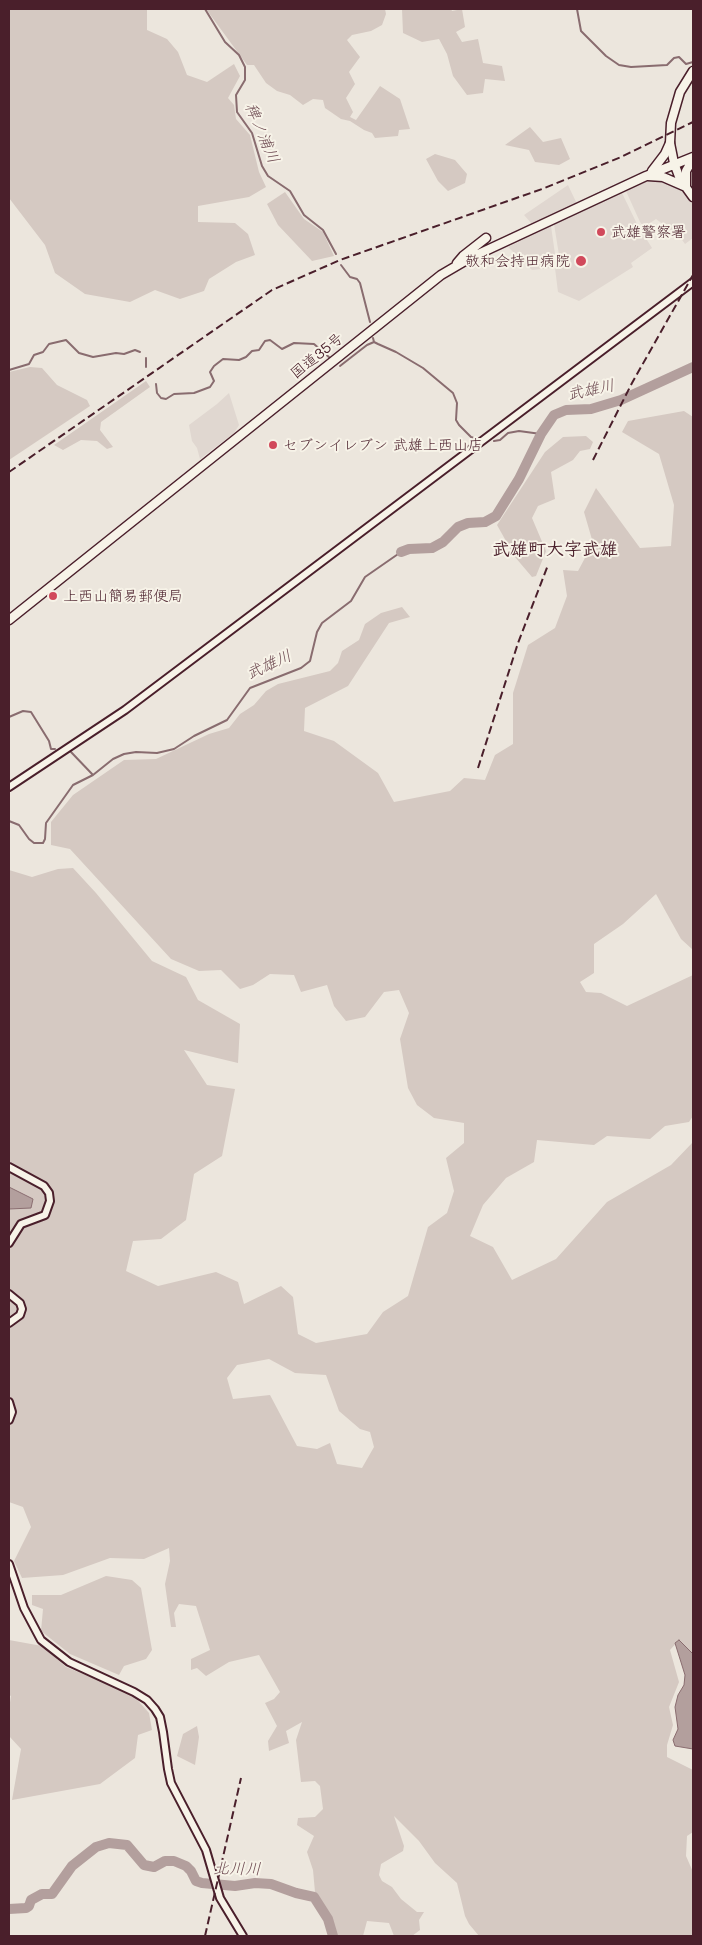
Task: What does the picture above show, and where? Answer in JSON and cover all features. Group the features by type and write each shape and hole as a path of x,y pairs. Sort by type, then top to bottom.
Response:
{"main road":[{"path":"646,176 657,166 665,154 670,142 674,109 684,84 693,71"},
{"path":"670,142 674,163 693,197"},
{"path":"686,187 686,171 693,158"},
{"name":"国道35号","path":"9,620 440,275 674,163 693,158"},
{"path":"646,176 663,177 686,187"},
{"path":"454,267 463,256 486,238"}],"street":[{"path":"9,787 91,734 133,704 693,282"},
{"path":"9,1167 44,1186 49,1193 50,1201 45,1215 21,1224 9,1242"},
{"path":"9,1294 20,1303 22,1309 20,1315 9,1323"},
{"path":"9,1402 12,1412 9,1420"},
{"path":"9,1564 24,1608 41,1640 69,1662 134,1692 147,1700 155,1709 160,1717 171,1783 206,1850 217,1889 227,1912 243,1936"}],"shaded area":[{"path":"9,9 147,9 147,30 167,39 178,52 187,75 207,82 234,64 240,76 228,98 234,105 236,119 250,135 259,172 266,187 249,197 198,206 198,222 235,223 248,234 255,255 236,262 209,279 204,291 180,299 155,290 130,302 85,294 55,273 45,245 9,198"},
{"path":"206,9 385,9 386,14 382,25 371,31 352,35 347,40 360,57 349,72 355,84 346,98 353,112 350,117 356,120 380,86 400,99 410,129 399,130 398,136 375,138 372,133 350,121 341,119 325,108 323,100 313,99 303,105 290,95 277,91 266,83 254,65 247,65"},
{"path":"402,9 451,9 452,11 462,9 465,27 456,32 462,42 478,39 483,63 502,66 505,81 485,79 483,93 467,95 453,76 447,54 439,39 422,42 403,33"},
{"path":"530,127 543,142 561,138 570,159 559,165 535,162 529,150 505,145"},
{"path":"435,154 455,160 467,174 465,183 448,191 438,181 426,159"},
{"path":"650,179 663,179 673,183 686,195 693,205 693,238 685,244 680,237 656,219 644,227 640,222 626,191"},
{"path":"568,185 577,204 532,224 524,215"},
{"path":"285,192 304,219 323,232 334,256 312,261 278,225 267,204"},
{"path":"622,193 637,224 652,248 631,263 633,267 579,301 558,292 555,268 559,255 554,224"},
{"path":"551,226 555,254 551,268 532,270 508,247"},
{"path":"30,367 42,368 57,385 87,400 90,406 9,460 9,372"},
{"path":"146,381 150,387 101,422 100,430 113,447 107,449 97,441 81,440 63,450 54,445"},
{"path":"229,393 239,425 234,433 200,459 197,448 192,441 189,425"},
{"path":"684,411 693,417 693,950 681,939 656,894 623,924 594,944 594,973 580,982 586,992 601,993 627,1006 693,975 693,1116 689,1122 665,1126 650,1139 607,1136 594,1145 537,1140 534,1162 506,1178 483,1205 470,1236 493,1247 512,1280 556,1259 607,1202 671,1165 693,1142 693,1654 679,1640 670,1650 679,1682 669,1707 673,1725 667,1745 667,1757 693,1770 693,1832 687,1836 686,1856 693,1872 693,1936 479,1936 465,1916 457,1883 435,1863 419,1841 394,1816 404,1846 403,1851 381,1864 379,1875 382,1881 392,1887 401,1899 417,1912 424,1912 419,1920 420,1930 412,1936 394,1936 389,1923 367,1921 363,1936 337,1936 315,1892 313,1870 307,1852 314,1836 297,1825 298,1818 315,1817 323,1809 320,1786 315,1781 301,1782 296,1740 302,1722 286,1731 289,1743 269,1751 268,1741 277,1726 265,1703 274,1699 280,1692 259,1655 229,1662 206,1676 197,1668 191,1670 191,1659 210,1650 196,1606 179,1604 174,1613 176,1627 171,1627 165,1584 170,1561 169,1548 144,1559 110,1558 63,1575 22,1578 14,1561 31,1527 23,1507 9,1502 9,1209 31,1208 33,1199 9,1187 9,870 32,877 58,869 73,868 152,961 186,977 198,1000 240,1024 238,1063 184,1050 207,1085 235,1089 222,1156 194,1174 186,1220 161,1239 133,1241 126,1271 158,1286 216,1272 238,1282 244,1304 281,1286 293,1297 298,1334 316,1343 367,1334 383,1312 408,1296 428,1227 447,1213 454,1191 446,1158 464,1143 464,1123 434,1118 417,1105 408,1088 400,1039 409,1013 399,990 384,992 365,1017 346,1021 334,1006 327,985 301,992 294,975 270,974 253,985 240,989 221,970 199,971 171,959 70,849 51,845 51,822 73,795 124,760 156,759 209,734 229,728 240,714 254,705 266,691 278,684 330,671 338,663 342,651 359,640 365,624 381,613 402,607 410,617 389,623 348,686 305,708 304,731 334,741 378,773 394,802 450,791 464,778 485,780 495,755 513,744 513,693 528,645 555,628 567,596 563,570 578,571 593,543 584,512 596,488 640,548 671,546 674,505 659,454 622,432 628,421","holes":["269,1359 295,1373 326,1375 339,1411 360,1429 370,1432 374,1447 362,1468 337,1464 330,1443 317,1449 297,1446 270,1395 233,1399 227,1378 237,1365"]},
{"path":"586,436 593,442 590,449 580,451 573,460 551,472 555,499 538,506 532,518 546,551 536,576 532,577 515,557 497,525 545,452 563,437"},
{"path":"9,1187 33,1199 31,1208 9,1209"},
{"path":"106,1576 132,1580 141,1588 152,1650 146,1659 124,1666 119,1675 70,1654 41,1631 43,1609 32,1605 32,1595 61,1595"},
{"path":"9,1640 42,1646 66,1667 132,1694 149,1713 152,1730 138,1735 135,1758 100,1784 12,1800 21,1749 9,1736 11,1696 9,1695"},
{"path":"679,1640 693,1654 693,1749 675,1746 673,1740 678,1729 675,1707 678,1695 684,1685 685,1675 675,1643"},
{"path":"197,1726 199,1737 195,1765 177,1756 183,1734"}],"waterway":[{"name":"稗ノ浦川","path":"205,9 225,42 239,55 245,67 245,80 236,95 237,112 252,133 262,166 268,176 290,191 304,215 323,230 336,254"},
{"path":"577,9 581,31 606,56 619,65 631,67 667,65 674,58 679,57 686,64 693,62"},
{"name":"稗ノ浦川","path":"341,265 350,277 357,279 360,283 370,322"},
{"name":"稗ノ浦川","path":"373,338 374,342 423,368 453,393 457,403 456,420 471,437 477,439"},
{"path":"9,370 29,364 34,355 43,352 49,344 66,340 79,353 93,357 116,353 124,354 135,350 140,352"},
{"path":"156,384 157,393 161,398 166,399 174,394 194,393 210,387 214,381 210,372 214,366 223,359 239,360 246,357 252,351 259,350 265,341 270,340 282,349 294,343 314,344 330,358"},
{"path":"340,366 367,345 374,342"},
{"path":"146,358 146,367"},
{"name":"武雄川","path":"401,552 409,549 432,548 443,542 458,527 468,523 485,522 496,516 519,479 541,434 554,415 566,410 591,409 621,400 693,367"},
{"name":"稗ノ浦川","path":"494,441 500,440 508,433 519,431 541,434"},
{"name":"武雄川","path":"9,821 19,825 34,843 43,843 46,823 73,785 93,775 113,759 124,754 136,752 157,753 174,749 194,736 227,720 250,688 301,668 310,661 317,632 322,623 351,601 365,577 401,552"},
{"path":"9,717 23,711 31,712 49,741 51,749 55,749"},
{"path":"71,752 93,775"},
{"name":"北川川","path":"9,1909 26,1908 31,1900 42,1894 52,1894 72,1866 96,1847 109,1843 127,1845 144,1865 154,1867 165,1861 174,1861 186,1866 196,1881 202,1883 235,1886 255,1883 271,1884 314,1897 328,1919 333,1936"}],"railway":[{"path":"9,472 272,290 340,260 542,189 621,157 693,122"},
{"path":"593,460 632,383 693,275"},
{"path":"478,768 518,643 548,565"},
{"path":"205,1936 241,1778"}],"place":[{"name":"武雄警察署","path":"601,232"},
{"name":"敬和会持田病院","path":"581,261"},
{"name":"セブンイレブン 武雄上西山店","path":"273,445"},
{"name":"上西山簡易郵便局","path":"53,596"}],"district":[{"name":"武雄町大字武雄","path":"555,549"}]}
